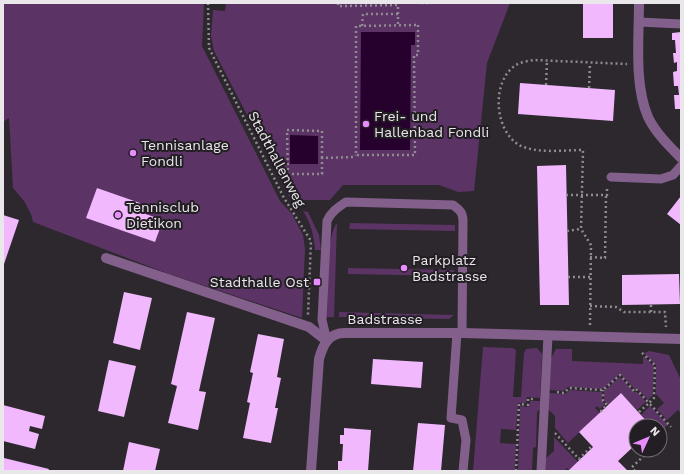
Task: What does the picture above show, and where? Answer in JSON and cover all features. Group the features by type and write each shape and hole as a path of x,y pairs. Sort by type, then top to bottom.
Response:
{"street":[{"path":"639,3 639,64 641,93 648,117 662,139 681,158"},
{"path":"106,258 309,327 326,340 319,359 310,471"},
{"name":"Badstrasse","path":"326,340 331,336 340,333 459,333 681,339"}],"lane":[{"path":"639,22 681,24"},
{"path":"611,177 661,179 673,175 681,166"},
{"path":"326,340 322,320 327,221 336,208 346,202 453,205 460,210 463,215 463,221 459,333 451,418 462,420 466,440 463,471"},
{"path":"541,471 548,336"}],"path":[{"name":"Stadthallenweg","path":"208,3 209,48 284,198 312,241 309,327"},
{"path":"338,3 338,6 398,4 398,26"},
{"path":"421,3 428,3"},
{"path":"362,26 363,14 398,14"},
{"path":"322,158 353,158 356,155 415,155 414,55 418,55 418,26 356,26 356,155"},
{"path":"590,336 591,245 581,229 583,150 540,150 528,149 519,145 511,138 501,120 499,111 500,92 504,80 510,70 525,61 534,60 639,64"},
{"path":"546,85 548,61"},
{"path":"589,88 590,63"},
{"path":"287,130 322,131 322,158 322,174 288,174 287,130"},
{"path":"566,195 583,195"},
{"path":"590,257 605,258 607,195"},
{"path":"567,231 581,229"},
{"path":"568,277 590,277"},
{"path":"651,305 651,312"},
{"path":"590,306 616,307 624,312 665,312 666,338"},
{"path":"638,338 638,350 655,366 654,398 639,412"},
{"path":"545,391 564,393 568,388 603,390 620,376 634,391 636,390 671,427"},
{"path":"602,411 607,405 603,401 603,390"},
{"path":"516,471 519,404 528,405 528,399 530,399"},
{"path":"542,432 555,433 579,459 592,446"},
{"path":"635,471 632,467 642,458"}],"shaded area":[{"name":"Tennisanlage Fondli","path":"3,3 204,3 202,46 280,201 292,214 303,235 305,249 302,318 169,274 33,222 31,214 24,201 13,188 9,118 3,122"},
{"name":"Frei- und Hallenbad Fondli","path":"226,3 510,3 487,63 474,191 458,192 439,185 343,185 330,200 291,200 214,51 211,36 213,10 225,11"},
{"path":"361,32 415,32 415,45 411,45 410,150 360,150"},
{"path":"290,135 318,136 318,164 290,164"},
{"path":"303,211 308,212 319,235 321,250 315,250 312,230"},
{"path":"350,223 455,225 455,231 349,229"},
{"path":"336,224 334,317 327,317 327,282 330,244 332,233"},
{"path":"348,268 454,270 454,276 348,274"},
{"path":"339,312 454,315 449,319 339,317"},
{"path":"483,347 513,348 516,350 513,397 521,397 524,353 526,349 537,348 542,354 540,398 527,397 526,403 518,403 516,430 501,429 500,443 516,444 515,471 473,471"},
{"path":"556,349 572,349 572,361 643,364 643,356 654,366 653,395 648,400 637,388 635,389 620,374 603,389 568,387 563,391 549,390 551,358"},
{"path":"649,351 669,355 681,380 681,413 678,410 668,419 657,409 664,403 656,394 656,365 644,353"},
{"path":"620,377 646,402 637,410 621,393 608,405 604,400 604,391"},
{"path":"570,390 602,392 602,401 605,404 600,409 597,406 595,408 600,413 568,443 555,428 555,416 548,409 549,393 565,394"},
{"path":"530,401 540,401 540,409 537,412 536,447 533,448 532,471 518,471 520,406 529,407"},
{"path":"650,406 661,418 644,418 641,415"},
{"path":"554,437 578,462 569,470 567,468 564,471 546,471 546,458 554,451"}],"building":[{"path":"583,3 613,3 613,38 583,38"},
{"path":"681,32 681,109 675,109 674,95 679,95 678,86 674,86 673,72 677,71 677,62 674,63 673,53 676,53 675,40 672,40 672,33"},
{"path":"520,83 615,90 613,121 518,114"},
{"path":"566,165 569,305 540,305 537,166"},
{"name":"Tennisclub Dietikon","path":"97,188 140,203 137,211 163,220 155,242 86,218"},
{"path":"681,196 681,225 667,214"},
{"path":"3,215 19,220 3,267"},
{"path":"679,274 680,304 622,305 622,275"},
{"path":"124,292 152,298 140,350 113,343"},
{"path":"187,312 215,318 199,391 206,392 198,430 168,423 177,386 171,384"},
{"path":"258,334 284,339 277,377 281,378 275,408 278,408 271,443 243,438 250,403 247,402 253,373 250,372"},
{"path":"373,359 423,362 421,388 371,384"},
{"path":"109,360 136,366 124,417 98,411"},
{"path":"621,393 644,418 628,418 628,452 618,461 628,471 568,471 593,447 579,432"},
{"path":"3,405 45,416 42,429 30,426 29,431 39,434 35,449 3,441"},
{"path":"418,423 445,425 441,471 413,471"},
{"path":"344,428 371,430 368,471 338,470 338,461 342,461 343,444 340,444 340,435 344,435"},
{"path":"129,442 160,449 155,471 123,471"},
{"path":"4,458 49,469 48,471 3,471"}],"place":[{"name":"Frei- und Hallenbad Fondli","path":"366,124"},
{"name":"Tennisanlage Fondli","path":"133,153"},
{"name":"Tennisclub Dietikon","path":"118,215"},
{"name":"Parkplatz Badstrasse","path":"404,268"},
{"name":"Stadthalle Ost","path":"317,282"}]}
